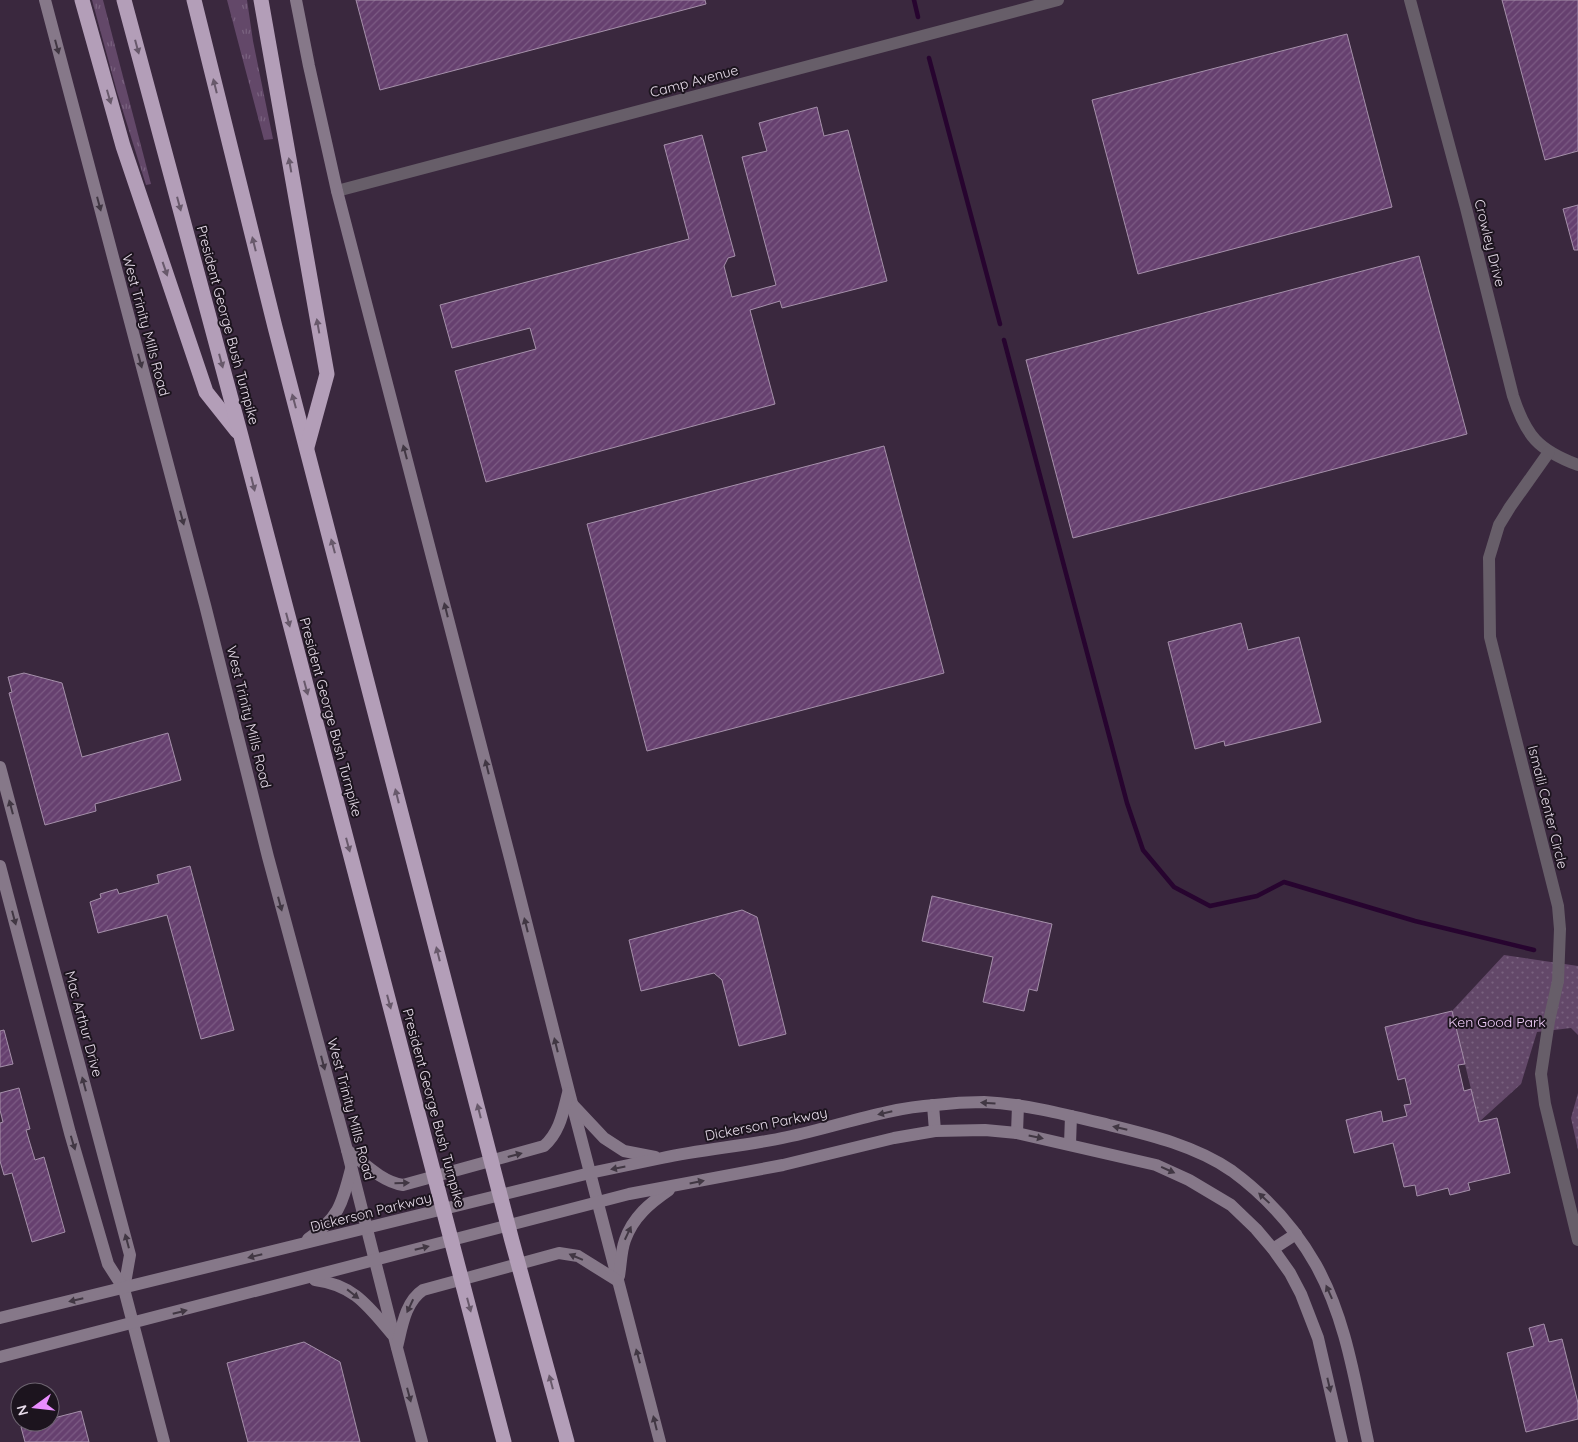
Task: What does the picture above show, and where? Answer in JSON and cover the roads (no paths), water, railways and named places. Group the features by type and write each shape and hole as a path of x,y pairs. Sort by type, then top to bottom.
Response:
{"highway":[{"path":"82,0 124,146 206,392 241,436"},
{"name":"President George Bush Turnpike","path":"124,0 241,436 504,1442"},
{"path":"194,0 275,327 512,1240 565,1436 578,1442"},
{"path":"261,0 327,374 307,448"}],"main road":[{"name":"West Trinity Mills Road","path":"45,0 422,1442"},
{"path":"296,0 337,190 660,1442"},
{"name":"Mac Arthur Drive","path":"0,767 130,1255 124,1289"},
{"name":"Mac Arthur Drive","path":"1,868 70,1133 108,1264 124,1289 164,1442"},
{"path":"347,1150 394,1183 403,1184 422,1180 544,1146 551,1140 557,1129 570,1098"},
{"path":"570,1098 604,1138 624,1151 660,1158"},
{"name":"Dickerson Parkway","path":"0,1318 590,1173 660,1158 787,1138 888,1112 933,1105 983,1102 1018,1105 1163,1139 1199,1154 1230,1170 1265,1198 1296,1234 1316,1265 1331,1296 1345,1338 1368,1442"},
{"path":"933,1105 935,1131"},
{"path":"1017,1133 1018,1105"},
{"path":"1070,1116 1070,1144"},
{"path":"0,1358 630,1194 782,1165 894,1138 935,1131 986,1130 1017,1133 1156,1164 1189,1180 1231,1205 1273,1249 1290,1273 1301,1294 1318,1338 1342,1442"},
{"path":"300,1244 320,1231 337,1214 344,1199 351,1167"},
{"path":"618,1281 625,1241 637,1216 651,1202 674,1186"},
{"path":"1273,1249 1296,1234"},
{"path":"396,1348 410,1303 415,1295 423,1290 559,1253 578,1256 618,1281"},
{"path":"308,1279 330,1282 348,1290 369,1308 393,1334"}],"street":[{"name":"Camp Avenue","path":"337,190 1058,0"},
{"name":"Crowley Drive","path":"1410,0 1520,419 1532,437 1549,452 1558,458 1578,465"},
{"name":"Ismaili Center Circle","path":"1549,452 1499,525 1489,558 1490,637 1558,906 1560,929 1558,981 1549,1021 1541,1074 1545,1104 1578,1240"}],"waterway":[{"path":"914,0 918,17"},
{"path":"929,58 1000,324"},
{"path":"1004,340 1127,803 1143,850 1174,887 1210,906 1257,896 1284,882 1415,921 1534,950"}],"park label":[{"name":"Ken Good Park","path":"1497,1022"}]}
